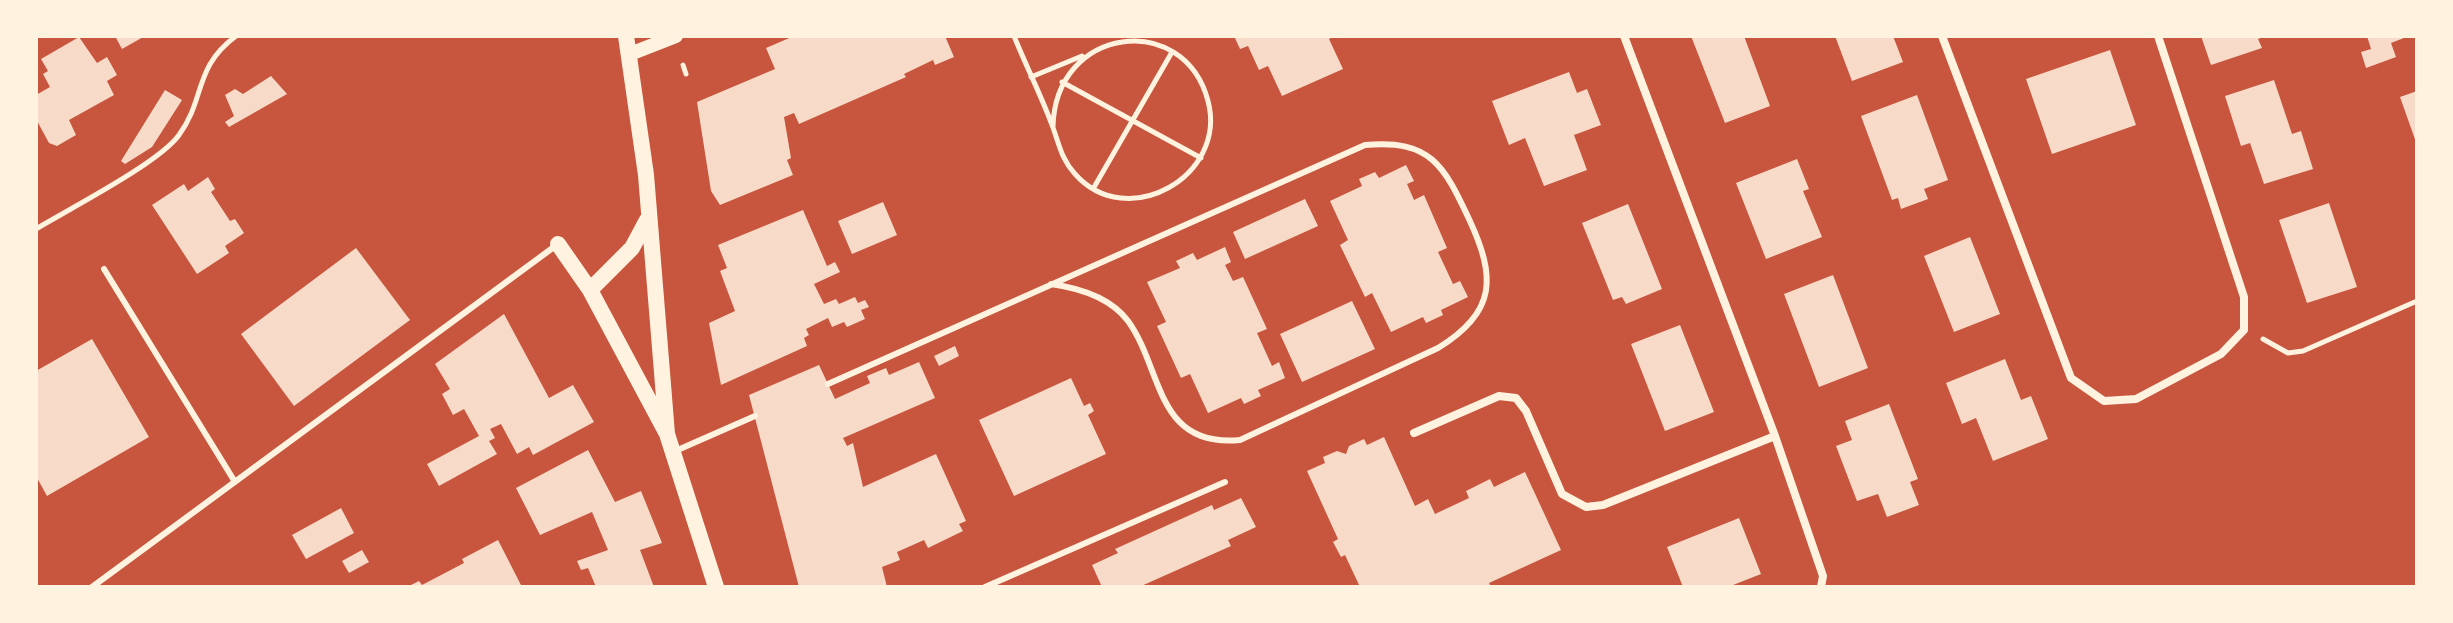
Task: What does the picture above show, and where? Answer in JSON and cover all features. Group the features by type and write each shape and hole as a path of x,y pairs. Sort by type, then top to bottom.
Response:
{"main road":[{"path":"626,36 646,175 647,220 667,434"},
{"path":"590,290 632,248 647,220"},
{"path":"558,244 590,290 667,434 716,587"}],"street":[{"path":"630,54 676,36"},
{"path":"1624,36 1775,436 1823,576 1821,587"},
{"path":"1942,36 2071,378 2104,401 2136,399 2221,354 2244,330 2244,297 2158,36"},
{"path":"1414,433 1499,396 1516,398 1526,411 1562,494 1586,507 1603,505 1775,436"}],"lane":[{"path":"828,384 1051,284 1365,145 1385,143 1414,150 1446,170 1486,257 1487,285 1479,311 1460,334 1240,440 1221,442 1183,424 1164,405 1129,322 1115,308 1092,294 1051,284"},
{"path":"92,587 558,244"},
{"path":"104,269 235,482"},
{"path":"673,452 755,416"},
{"path":"985,587 1225,482"}],"path":[{"path":"36,229 158,155 179,136 206,68 220,49 236,36"},
{"path":"1014,36 1031,77 1053,127 1060,152 1076,175 1093,189 1132,199 1153,196 1181,182 1201,158 1211,121 1209,104 1192,69 1172,52 1135,41 1117,42 1031,77"},
{"path":"1093,189 1172,52"},
{"path":"1053,127 1053,109 1062,82 1088,54"},
{"path":"683,65 686,74"},
{"path":"1062,82 1201,158"},
{"path":"2244,330 2288,353 2303,351 2417,301"}],"building":[{"path":"115,36 145,36 122,49"},
{"path":"794,36 945,36 954,57 935,65 933,60 904,74 906,77 799,124 794,113 784,117 791,158 787,160 793,175 720,205 711,191 697,102 775,69 766,48"},
{"path":"1234,36 1334,36 1329,39 1343,69 1282,96 1268,66 1259,70 1248,46 1240,49"},
{"path":"1691,36 1744,36 1770,106 1725,123"},
{"path":"1835,36 1893,36 1903,62 1852,81"},
{"path":"2201,36 2266,36 2258,39 2262,48 2211,65"},
{"path":"2367,36 2409,36 2391,43 2396,57 2366,68 2361,52 2371,49"},
{"path":"79,37 97,63 107,57 117,75 107,81 114,95 69,120 76,135 57,146 49,143 36,119 36,95 50,87 43,74 48,71 41,59"},
{"path":"2110,50 2136,125 2052,154 2026,79"},
{"path":"1569,72 1577,93 1587,89 1601,125 1574,135 1587,170 1544,186 1525,138 1509,145 1492,101"},
{"path":"271,76 287,94 229,127 225,122 234,116 225,95 235,89 243,94"},
{"path":"2274,80 2292,134 2301,131 2313,169 2264,184 2250,143 2241,146 2225,96"},
{"path":"165,90 182,100 152,147 125,164 121,161"},
{"path":"2417,91 2417,145 2400,97"},
{"path":"1917,95 1948,180 1924,189 1928,199 1901,209 1898,198 1892,200 1861,116"},
{"path":"1797,159 1809,189 1803,191 1822,237 1766,259 1736,183"},
{"path":"1406,165 1414,181 1407,184 1414,200 1424,195 1447,248 1438,252 1453,284 1460,281 1468,297 1441,310 1443,315 1426,323 1423,317 1391,332 1372,293 1365,297 1340,245 1348,240 1330,201 1362,186 1359,179 1375,172 1379,178"},
{"path":"208,177 215,189 211,192 230,221 235,219 244,233 225,246 229,253 197,274 152,205 184,184 188,191"},
{"path":"1305,199 1318,226 1245,259 1233,232"},
{"path":"883,202 897,235 852,254 838,221"},
{"path":"2329,203 2357,287 2307,303 2279,220"},
{"path":"1628,204 1662,289 1626,304 1622,297 1613,300 1582,223"},
{"path":"803,210 827,266 835,262 840,272 814,284 824,304 836,299 839,304 855,297 858,303 865,300 869,307 861,310 865,319 847,327 844,322 832,327 828,318 806,329 809,335 804,338 807,346 721,385 709,323 735,311 720,271 727,268 718,245"},
{"path":"1970,237 2000,314 1954,332 1924,256"},
{"path":"1225,247 1231,262 1225,265 1233,281 1243,277 1267,329 1257,333 1272,366 1279,362 1285,378 1258,390 1261,396 1244,404 1241,398 1208,413 1190,374 1181,378 1157,326 1166,322 1147,282 1180,268 1176,261 1193,253 1197,260"},
{"path":"356,248 410,320 294,406 241,334"},
{"path":"1833,275 1868,368 1819,387 1784,294"},
{"path":"1352,301 1375,349 1302,382 1280,334"},
{"path":"504,314 549,398 573,385 594,422 533,455 529,447 517,454 501,424 490,429 495,438 489,441 497,454 439,486 427,464 479,436 464,409 453,415 442,394 450,389 435,364"},
{"path":"1680,325 1714,412 1665,431 1631,344"},
{"path":"92,339 149,437 47,496 36,476 36,371"},
{"path":"955,346 959,356 939,366 934,356"},
{"path":"2005,359 2021,400 2031,396 2048,439 1993,461 1976,418 1962,424 1946,383"},
{"path":"919,362 935,398 843,438 847,446 853,443 863,487 936,454 966,521 959,524 963,531 928,548 924,540 897,552 900,560 882,567 887,587 799,587 749,395 819,365 835,399 870,383 867,376 886,368 889,375"},
{"path":"1071,378 1084,406 1090,403 1094,411 1088,415 1106,454 1014,496 979,420"},
{"path":"1889,404 1918,479 1910,482 1919,505 1887,517 1878,494 1857,501 1836,446 1852,440 1845,421"},
{"path":"1384,437 1415,506 1428,499 1435,514 1469,498 1466,491 1490,479 1494,487 1525,472 1561,550 1489,583 1491,587 1360,587 1345,555 1341,557 1333,542 1338,539 1307,471 1325,463 1323,457 1337,451 1346,454 1349,446 1364,439 1367,445"},
{"path":"588,450 615,502 641,491 662,543 640,550 654,587 596,587 588,568 581,570 577,561 608,550 592,512 540,535 516,488"},
{"path":"1241,498 1256,527 1228,540 1231,546 1139,587 1102,587 1092,565 1118,553 1115,549 1212,505 1214,510"},
{"path":"341,508 354,533 306,559 292,535"},
{"path":"1739,518 1761,574 1728,587 1683,587 1667,547"},
{"path":"498,540 522,587 407,587 419,581 422,585 464,563 462,559"},
{"path":"362,550 369,562 349,573 342,561"}]}
